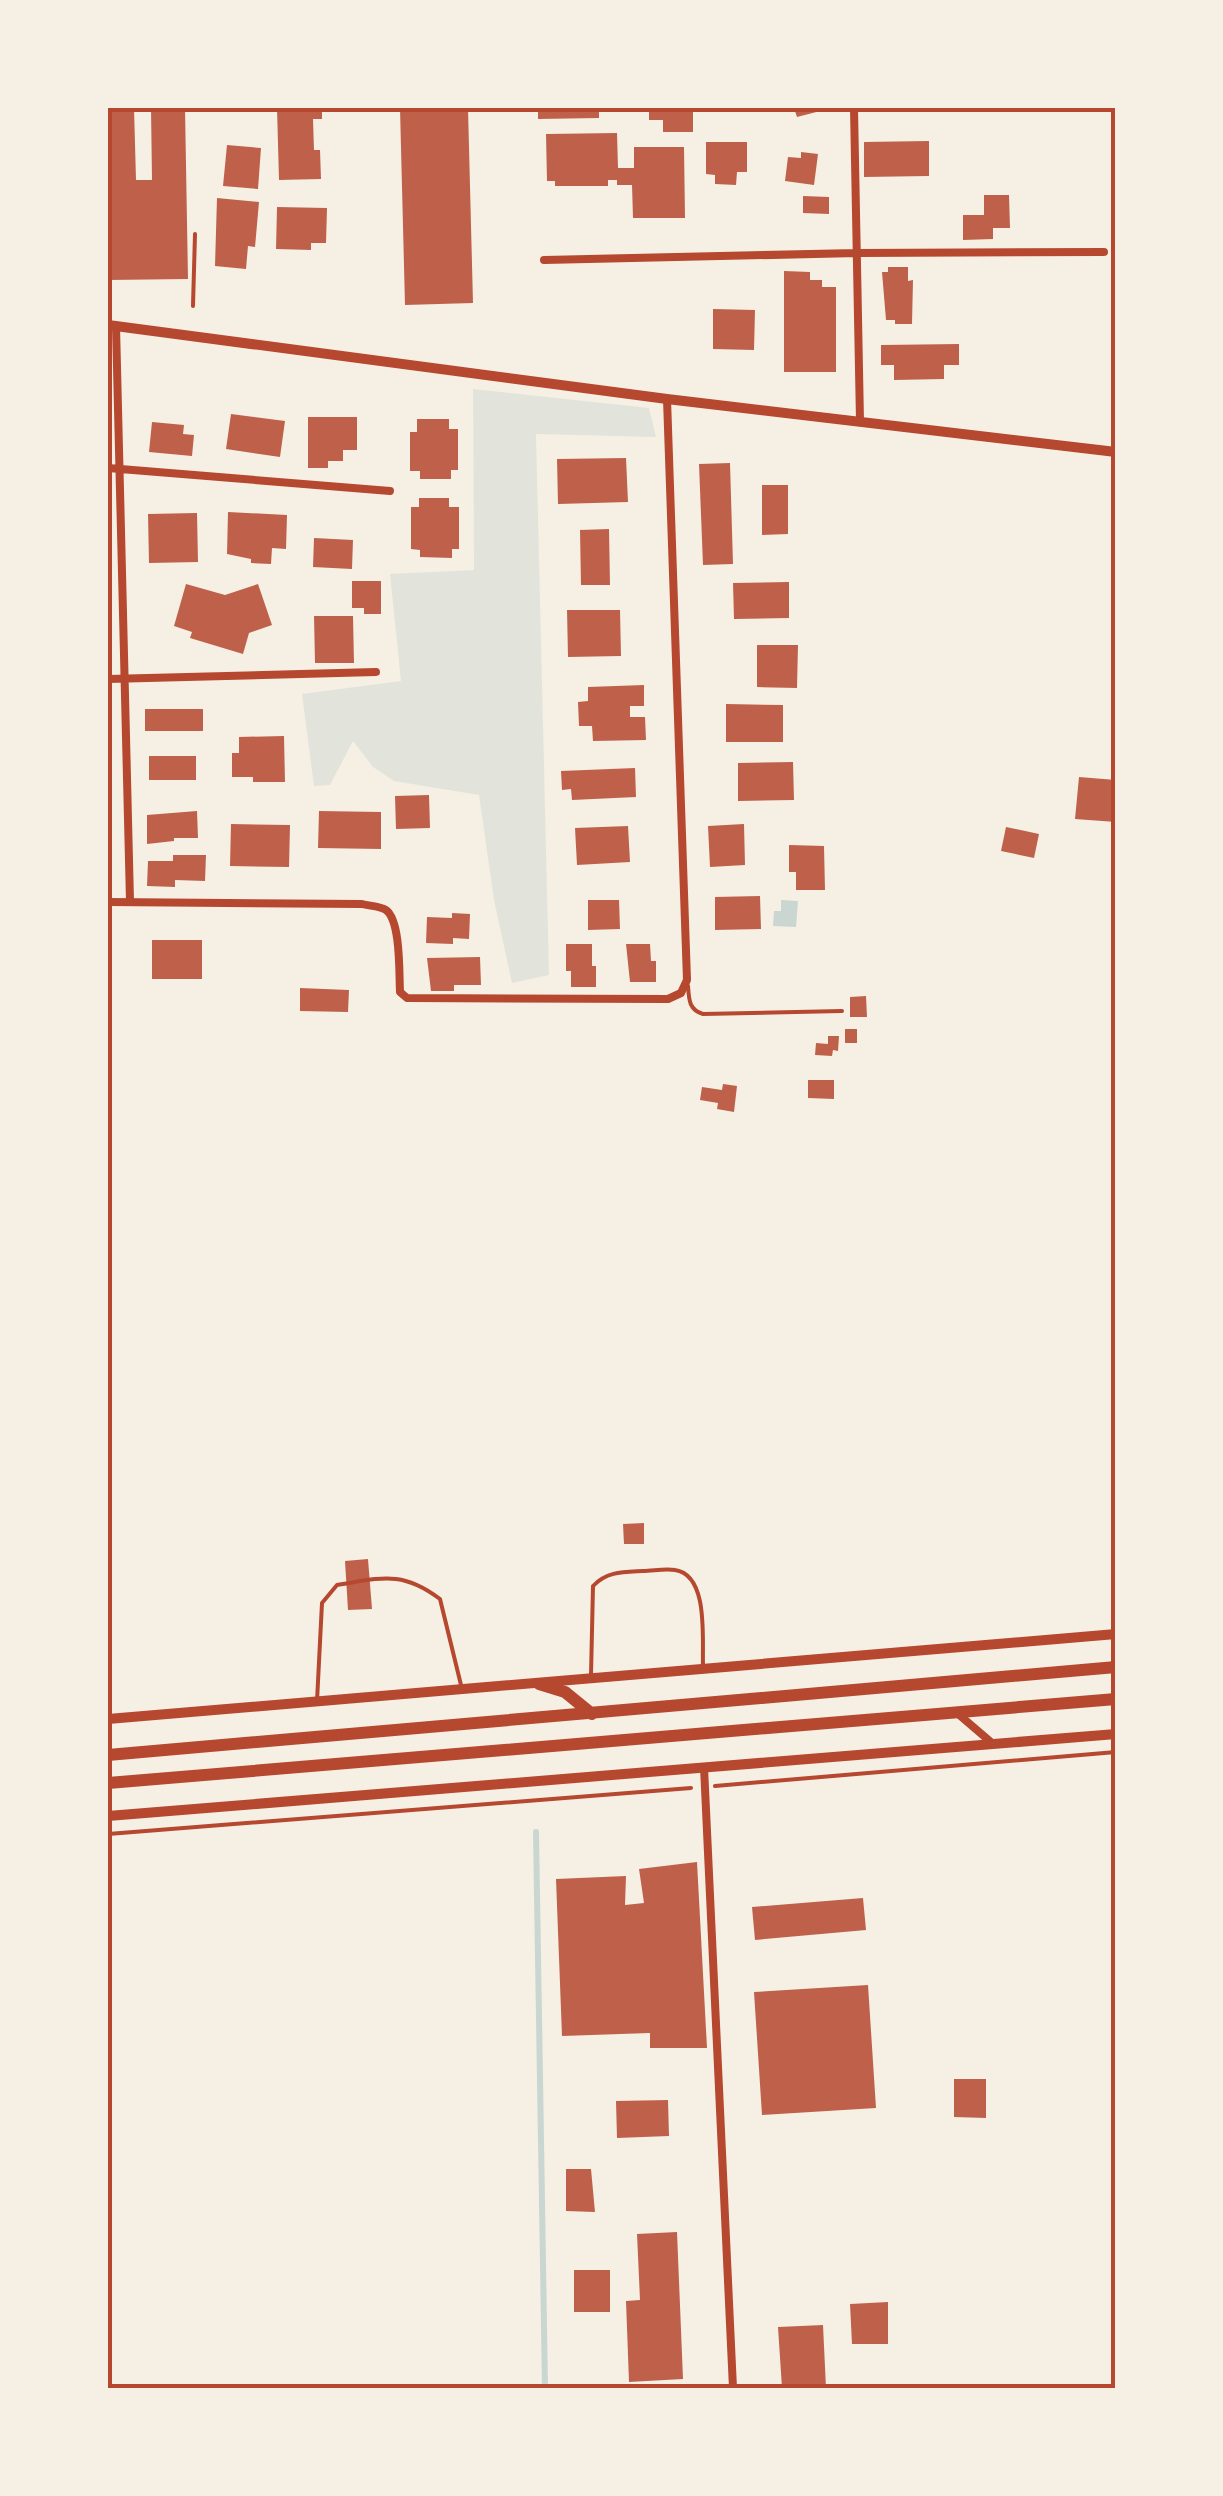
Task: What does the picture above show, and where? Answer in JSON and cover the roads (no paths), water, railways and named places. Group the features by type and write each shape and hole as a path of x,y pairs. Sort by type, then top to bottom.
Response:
{"main road":[{"path":"108,1754 1116,1667"},
{"path":"539,1684 565,1692 592,1714"},
{"path":"108,1783 1116,1699"}],"street":[{"path":"854,108 860,421"},
{"path":"544,260 1104,252"},
{"path":"130,901 121,469 112,325 667,399 1116,452"},
{"path":"108,902 362,904 380,908 391,916 395,927 400,992 407,998 668,999 681,993 687,980 667,399"},
{"path":"108,468 390,490"},
{"path":"108,678 376,672"},
{"path":"108,1719 1116,1634"},
{"path":"957,1713 992,1744"},
{"path":"108,1816 1116,1734"},
{"path":"704,1766 734,2388"}],"lane":[{"path":"194,306 195,234"},
{"path":"687,980 690,1004 694,1012 703,1014 842,1012"},
{"path":"591,1680 594,1586 602,1577 618,1572 678,1570 694,1580 699,1592 703,1671"},
{"path":"317,1702 322,1603 337,1584 390,1576 408,1579 440,1599 462,1690"}],"waterway":[{"path":"536,1832 545,2388"}]}
